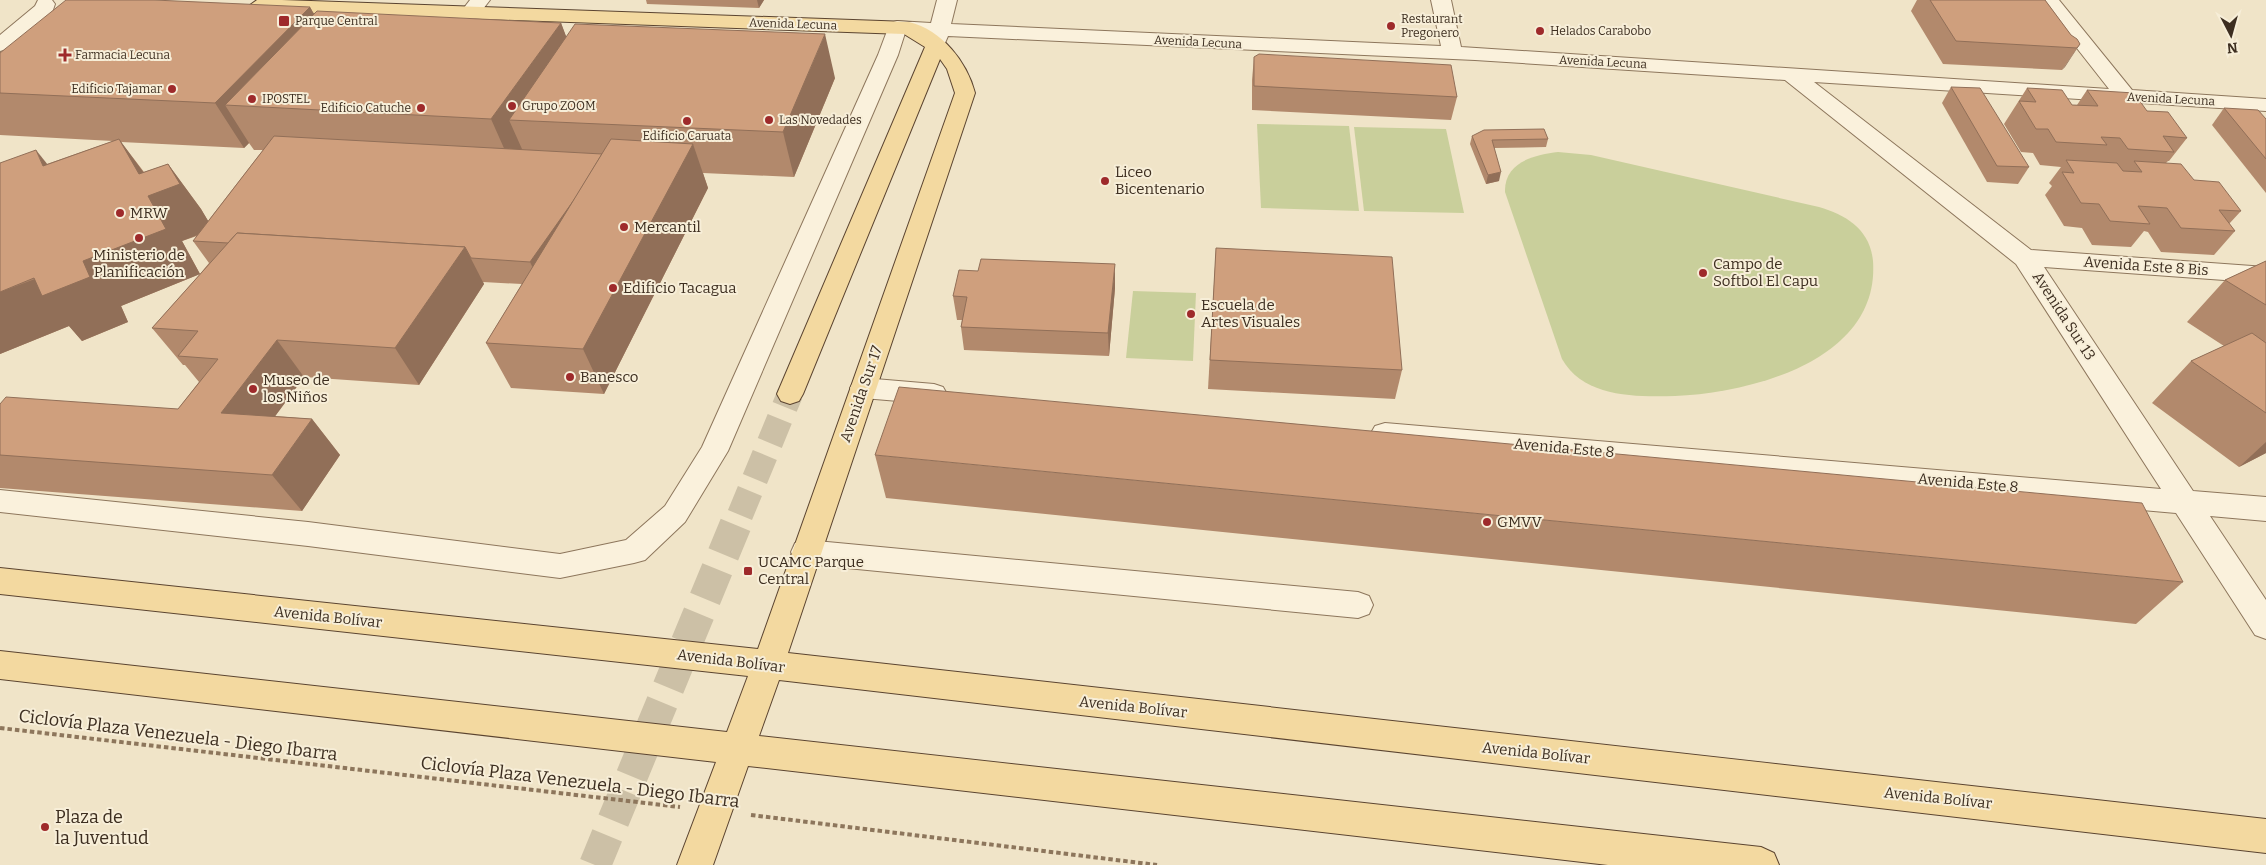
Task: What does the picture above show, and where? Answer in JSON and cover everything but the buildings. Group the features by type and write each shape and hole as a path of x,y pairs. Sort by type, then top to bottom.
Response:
{"main road":[{"name":"Avenida Lecuna","path":"240,4 475,7 903,27"},
{"path":"903,27 937,38 961,72 965,93"},
{"path":"790,394 925,73 937,38"},
{"path":"925,73 965,93"},
{"name":"Avenida Sur 17","path":"694,865 768,665 965,93"},
{"name":"Avenida Bolívar","path":"0,581 768,665 2266,836"},
{"path":"0,664 1761,865"}],"street":[{"path":"937,38 947,0"},
{"path":"1441,0 1452,53"},
{"path":"2049,0 2126,96"},
{"path":"0,45 45,4"},
{"path":"13,73 31,53 45,4"},
{"path":"380,29 475,7"},
{"path":"0,501 308,534 560,566 634,550 675,514 714,451 884,64 903,27"},
{"name":"Avenida Lecuna","path":"937,38 1452,53 1789,73 2266,105"},
{"name":"Avenida Sur 13","path":"1789,73 2025,258 2266,626"},
{"name":"Avenida Este 8 Bis","path":"2025,258 2266,275"},
{"path":"863,388 962,397"},
{"name":"Avenida Este 8","path":"1360,431 2266,509"},
{"path":"806,552 1358,605"}],"path":[{"name":"Ciclovía Plaza Venezuela - Diego Ibarra","path":"0,728 714,811 1157,865"}],"green space":[{"path":"1257,124 1349,126 1359,211 1261,208"},
{"path":"1354,127 1446,129 1464,213 1364,211"},
{"name":"Campo de Softbol El Capu","path":"1558,152 1591,155 1819,207 1848,219 1862,232 1871,250 1873,261 1870,295 1856,323 1833,346 1805,364 1773,378 1739,388 1675,396 1644,396 1612,392 1597,388 1584,381 1572,372 1562,359 1505,192 1509,174 1515,167 1530,158"},
{"path":"1133,291 1196,293 1193,361 1126,358"}],"tunnel":[{"path":"740,515 790,394"},
{"path":"595,865 740,514"}],"place":[{"name":"Parque Central","path":"284,21"},
{"name":"Restaurant Pregonero","path":"1391,26"},
{"name":"Helados Carabobo","path":"1540,31"},
{"name":"Farmacia Lecuna","path":"65,55"},
{"name":"Edificio Tajamar","path":"172,89"},
{"name":"IPOSTEL","path":"252,99"},
{"name":"Grupo ZOOM","path":"512,106"},
{"name":"Edificio Catuche","path":"421,108"},
{"name":"Las Novedades","path":"769,120"},
{"name":"Edificio Caruata","path":"687,121"},
{"name":"Liceo Bicentenario","path":"1105,181"},
{"name":"MRW","path":"120,213"},
{"name":"Mercantil","path":"624,227"},
{"name":"Ministerio de Planificación","path":"139,238"},
{"name":"Campo de Softbol El Capu","path":"1703,273"},
{"name":"Edificio Tacagua","path":"613,288"},
{"name":"Escuela de Artes Visuales","path":"1191,314"},
{"name":"Banesco","path":"570,377"},
{"name":"Museo de los Niños","path":"253,389"},
{"name":"GMVV","path":"1487,522"},
{"name":"UCAMC Parque Central","path":"748,571"},
{"name":"Plaza de la Juventud","path":"45,827"}]}
